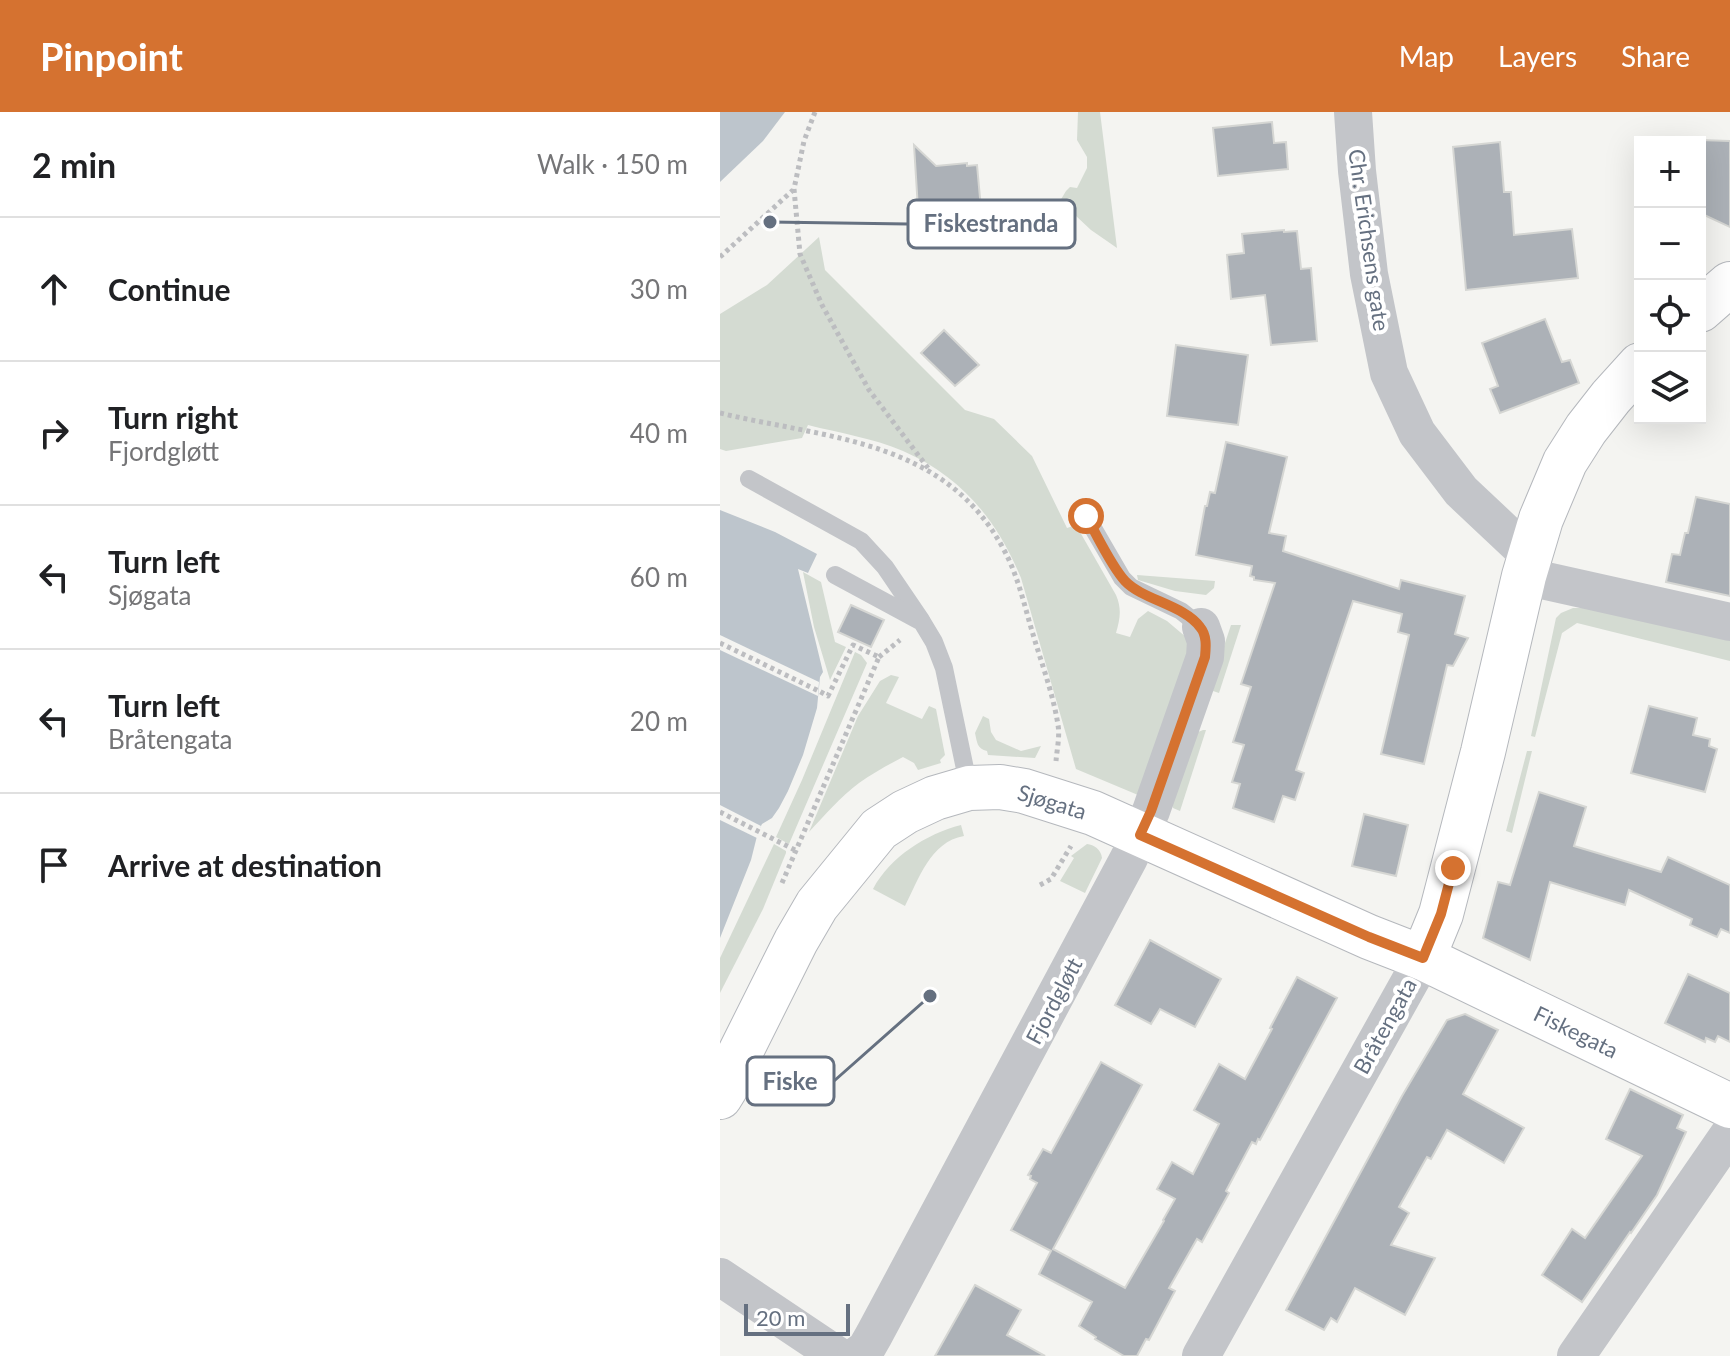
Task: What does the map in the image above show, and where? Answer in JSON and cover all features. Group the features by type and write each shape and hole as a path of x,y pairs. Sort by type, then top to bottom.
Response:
{"street":[{"name":"Chr. Erichsens gate","path":"1353,112 1369,274 1389,373 1417,433 1461,491 1527,566"},
{"path":"1706,305 1730,284"},
{"name":"Bråtengata","path":"1201,1356 1423,958 1441,914 1541,519 1565,462 1586,429 1634,372"},
{"path":"1527,566 1730,622"},
{"name":"Fjordgløtt","path":"856,1356 866,1349 874,1335 1115,888 1151,811 1205,657 1206,641 1201,627"},
{"name":"Sjøgata","path":"720,1097 796,941 825,895 879,829 935,798 969,788 1000,787 1024,791 1093,813 1369,937 1423,958"},
{"name":"Fiskegata","path":"1423,958 1730,1106"},
{"path":"1576,1356 1730,1133"},
{"path":"720,1277 794,1316 838,1356"}],"lane":[{"path":"749,479 861,541 885,567 934,642 944,668 969,788"},
{"path":"1086,516 1122,578 1131,587 1181,611 1201,627"},
{"path":"835,575 922,622"}],"path":[{"path":"815,112 804,141 794,189 800,254 822,305 869,390 931,472"},
{"path":"720,257 794,189"},
{"path":"720,413 805,430 881,450 907,459 958,491 983,519 1005,552 1016,578 1059,727 1056,770"},
{"path":"720,643 828,696 853,645 879,657 781,885"},
{"path":"720,812 795,850"},
{"path":"1040,885 1051,879 1073,844"}],"shaded area":[{"path":"720,112 785,112 763,141 720,182"},
{"path":"1078,112 1100,112 1117,248 1091,230 1060,201 1070,187 1077,188 1087,168 1087,157 1077,140"},
{"path":"819,237 825,270 965,410 994,419 1032,456 1067,528 1076,525 1116,595 1120,614 1116,633 1130,637 1138,619 1148,611 1167,621 1193,643 1138,795 1076,769 1021,578 989,519 960,487 924,462 892,446 808,425 802,438 726,451 720,449 720,314 767,285"},
{"path":"720,510 775,532 817,554 808,573 798,569 823,672 817,708 803,755 779,808 758,832 751,860 720,938"},
{"path":"803,572 821,582 835,642 846,647 830,680 814,627"},
{"path":"1137,575 1215,581 1214,588 1206,595 1175,591 1138,580"},
{"path":"1573,608 1589,608 1730,638 1730,661 1577,623 1562,633 1535,737 1531,736 1556,618"},
{"path":"1231,625 1241,625 1219,693 1213,691 1215,673"},
{"path":"855,652 867,663 789,844 776,837"},
{"path":"891,675 899,677 886,703 922,719 929,706 936,709 945,755 941,763 918,770 914,763 903,757 852,788 809,832 858,716 880,681"},
{"path":"983,716 989,719 996,740 1021,751 1041,746 1035,758 988,755 978,745 975,733"},
{"path":"1206,730 1180,811 1173,808 1171,803 1198,732"},
{"path":"1527,751 1532,751 1512,833 1506,831"},
{"path":"961,825 964,836 942,846 934,854 905,906 873,889 889,867 910,848 935,834"},
{"path":"774,844 786,853 763,909 720,993 720,958"},
{"path":"1087,844 1097,848 1102,858 1085,893 1060,881 1074,858 1071,856"}],"pier":[{"path":"720,635 819,682 818,696 720,650"},
{"path":"720,805 761,826 757,838 720,820"}],"building":[{"path":"1272,122 1274,143 1286,142 1288,169 1218,176 1213,128"},
{"path":"1706,140 1730,141 1730,227 1706,216"},
{"path":"1500,142 1504,192 1511,192 1514,235 1572,229 1578,278 1466,290 1453,147"},
{"path":"914,145 936,166 977,165 983,231 928,232 919,225"},
{"path":"1297,231 1301,269 1311,268 1317,341 1271,345 1265,295 1231,299 1227,255 1244,253 1242,234"},
{"path":"1545,319 1562,362 1570,360 1579,383 1500,413 1490,389 1498,386 1482,343"},
{"path":"944,330 979,365 955,386 921,353"},
{"path":"1176,345 1248,355 1238,425 1167,416"},
{"path":"1226,442 1287,457 1269,533 1286,536 1283,551 1399,589 1401,580 1465,596 1455,634 1468,638 1453,666 1447,665 1424,764 1381,754 1409,635 1398,632 1402,614 1353,601 1296,770 1304,773 1295,800 1283,796 1274,822 1233,808 1240,784 1232,782 1244,745 1233,742 1251,687 1241,684 1275,583 1254,580 1250,576 1252,566 1196,555 1205,506 1210,492 1215,493"},
{"path":"1696,497 1730,504 1730,596 1666,582 1672,554 1680,555 1685,533 1688,533"},
{"path":"851,605 884,620 871,647 838,632"},
{"path":"1649,706 1697,718 1693,735 1710,739 1709,746 1717,749 1705,792 1631,773"},
{"path":"1539,792 1586,807 1574,846 1661,872 1668,857 1730,885 1730,933 1721,929 1717,937 1690,925 1692,919 1629,890 1625,905 1550,882 1530,960 1483,938 1498,882 1510,885"},
{"path":"1364,814 1408,825 1396,876 1352,866"},
{"path":"1150,940 1221,979 1195,1027 1160,1009 1151,1024 1115,1005"},
{"path":"1688,974 1730,993 1730,1042 1718,1036 1715,1042 1706,1038 1705,1042 1665,1023"},
{"path":"1297,977 1337,998 1260,1140 1256,1144 1252,1142 1202,1242 1197,1239 1169,1288 1175,1291 1149,1340 1146,1339 1137,1356 1124,1356 1079,1326 1092,1302 1039,1274 1051,1251 1011,1230 1037,1183 1028,1175 1043,1149 1051,1153 1101,1062 1142,1085 1053,1249 1125,1288 1175,1199 1157,1189 1172,1162 1193,1174 1219,1124 1194,1110 1219,1064 1245,1079"},
{"path":"1465,1014 1498,1030 1463,1094 1524,1128 1504,1163 1447,1130 1431,1159 1427,1157 1399,1207 1409,1213 1391,1245 1435,1258 1405,1315 1355,1288 1337,1322 1331,1318 1324,1330 1286,1310 1402,1096 1447,1020"},
{"path":"1630,1089 1683,1115 1677,1128 1686,1132 1657,1195 1582,1302 1542,1275 1572,1229 1585,1238 1642,1156 1606,1139"},
{"path":"975,1285 1021,1310 1007,1335 1045,1356 935,1356"}],"place":[{"name":"Fiskestranda","path":"770,222"},
{"name":"Fiske","path":"930,996"}],"route":[{"path":"1086,516 1122,578 1131,587 1181,611 1201,627 1206,641 1205,657 1140,835 1423,958 1441,914 1453,868"}]}
